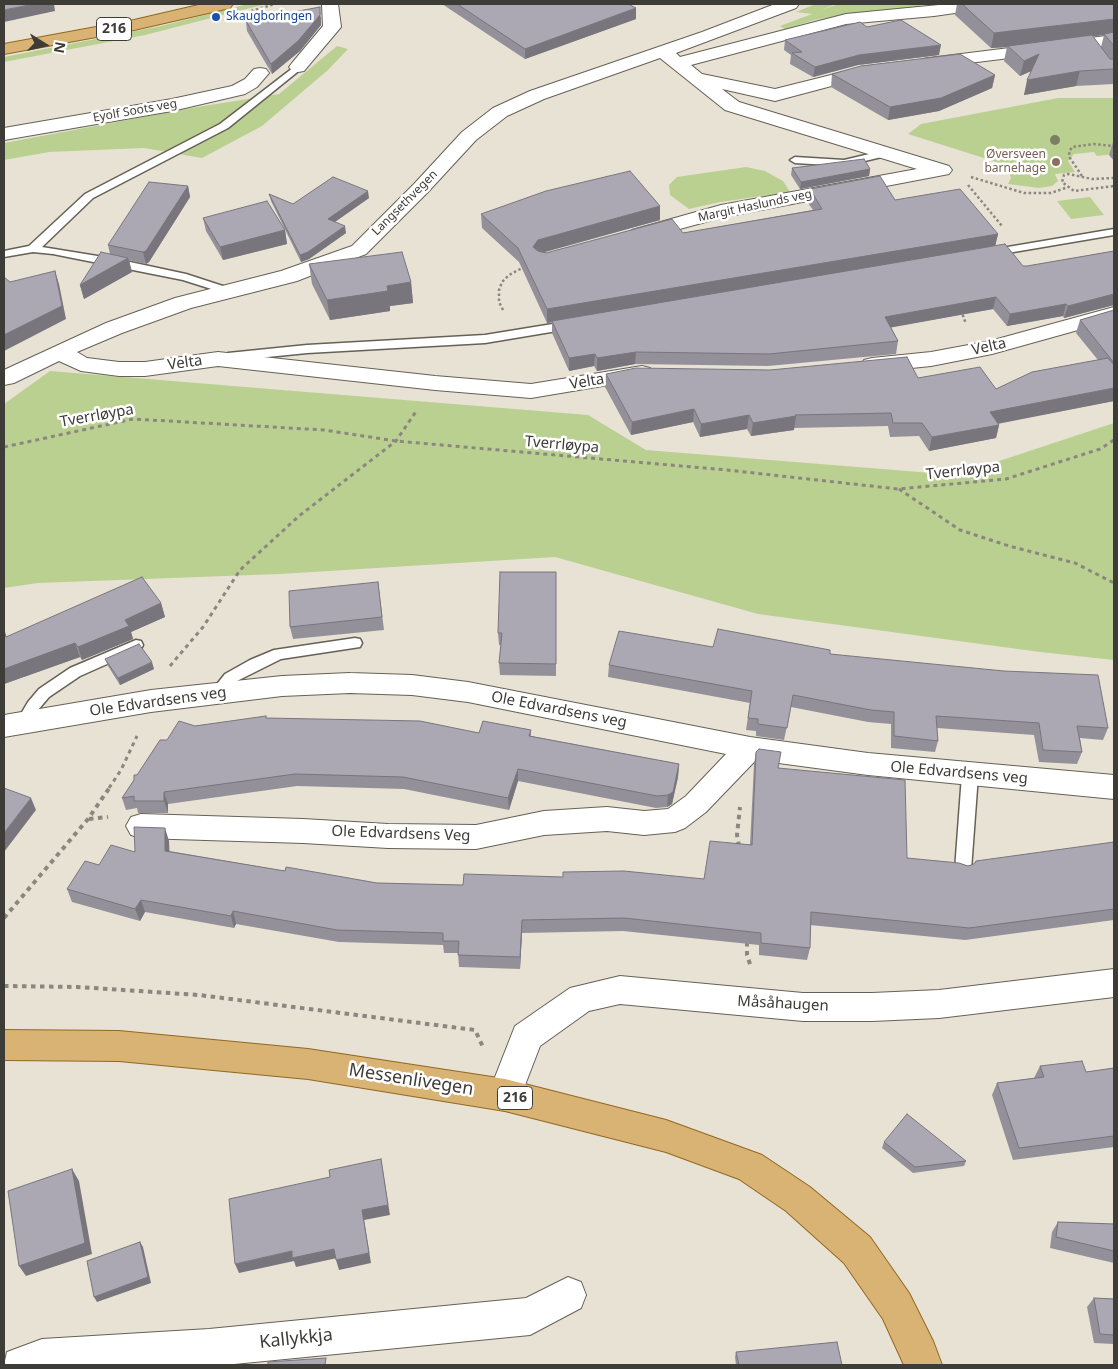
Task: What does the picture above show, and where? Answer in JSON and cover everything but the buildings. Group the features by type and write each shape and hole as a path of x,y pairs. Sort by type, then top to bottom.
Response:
{"main road":[{"name":"216","path":"4,48 134,25 224,4"},
{"name":"Messenlivegen","path":"4,1044 119,1046 308,1064 505,1095 666,1136 750,1167 798,1199 857,1250 896,1306 920,1354 923,1365"}],"street":[{"path":"298,67 332,27 330,4"},
{"name":"Langsethvegen","path":"6,378 114,328 183,303 289,276 359,250 421,188 469,136 500,112 537,95 670,57 790,4"},
{"path":"670,57 846,18 934,11 983,4"},
{"path":"916,65 1092,47 1114,40"},
{"path":"670,57 732,106 942,170"},
{"path":"696,77 775,95 858,72 887,68"},
{"name":"Eyolf Soots veg","path":"4,134 172,105 222,94 238,90 251,83 260,73"},
{"name":"Margit Haslunds veg","path":"620,239 721,211 942,170"},
{"name":"Velta","path":"855,367 932,359 1046,333 1114,313"},
{"name":"Velta","path":"59,352 81,364 119,369 145,369 218,358 531,392 635,373 664,374"},
{"name":"Ole Edvardsens veg","path":"13,725 151,701 282,686 350,683 412,686 468,692 744,754 1114,787"},
{"name":"Ole Edvardsens Veg","path":"141,826 303,831 388,836 476,837 544,823 607,819 644,823 675,820 696,804 744,754"},
{"name":"Måsåhaugen","path":"505,1095 527,1036 581,998 620,990 794,1006 872,1007 1002,998 1114,983"},
{"name":"Kallykkja","path":"20,1365 42,1358 209,1348 530,1316 568,1294"}],"lane":[{"path":"33,249 89,196 224,126 298,67"},
{"path":"795,160 844,163 886,153"},
{"path":"982,254 1114,232"},
{"path":"4,254 33,249 116,262 186,277 228,291"},
{"path":"218,358 307,349 485,339 584,322"},
{"path":"217,694 230,678 254,664 280,654 356,643"},
{"path":"13,725 52,688 75,672 136,645"},
{"path":"963,870 970,775"}],"path":[{"path":"1082,176 1070,158 1069,152 1072,147 1094,144 1114,146"},
{"path":"942,170 1024,193 1051,192 1068,187"},
{"path":"942,170 972,186 1018,248"},
{"path":"1114,178 1100,180 1074,174 1064,175 1062,182 1074,191 1114,186"},
{"path":"515,334 499,302 499,290 509,275 526,266"},
{"path":"960,306 974,350"},
{"path":"4,918 68,845 88,819 133,746 143,714 151,701 156,687 171,664 203,628 240,570 299,516 396,441 435,383"},
{"name":"Tverrløypa","path":"4,447 132,419 324,430 396,441 727,470 898,489 1006,479 1100,449 1114,440"},
{"path":"898,489 960,530 1009,546 1075,563 1114,583"},
{"path":"740,853 737,834 744,779 744,754"},
{"path":"747,937 747,955 752,970"},
{"path":"4,986 78,987 199,995 475,1030"}],"green space":[{"path":"248,4 266,4 145,35 4,62 4,57 161,26"},
{"path":"816,4 836,4 821,10 839,4 918,4 926,9 854,13 815,20 785,29 780,26 812,14 796,12"},
{"path":"337,46 348,49 328,70 262,126 202,158 144,148 49,152 4,160 4,143 191,108 279,94"},
{"name":"Øversveen barnehage","path":"1058,98 1114,98 1114,154 1097,156 1094,152 1074,154 1068,161 1075,172 1055,174 1058,181 1052,186 1039,188 1008,184 1011,178 1006,165 908,134 921,124"},
{"path":"746,167 765,171 783,181 790,192 720,202 689,209 670,195 669,185 677,177"},
{"path":"1090,197 1104,215 1071,219 1057,201"},
{"path":"50,371 588,415 646,450 957,475 1114,423 1114,660 1040,652 758,614 555,557 280,574 38,583 4,588 4,404"}],"place":[{"name":"Skaugboringen","path":"216,17"},
{"name":"Øversveen barnehage","path":"1056,162"}]}
